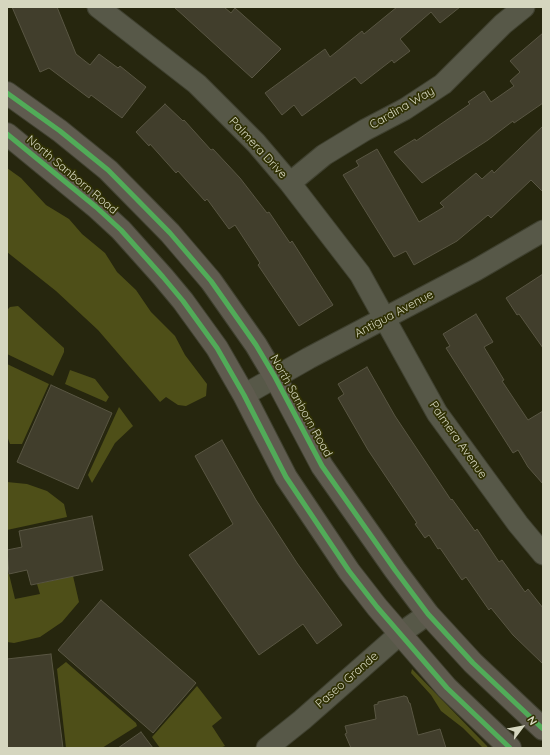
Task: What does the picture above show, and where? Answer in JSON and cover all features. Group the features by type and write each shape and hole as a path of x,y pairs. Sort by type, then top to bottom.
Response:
{"main road":[{"name":"North Sanborn Road","path":"7,93 84,150 150,211 211,281 256,345 275,377 322,466 361,524 428,614 473,663 543,729"},
{"name":"North Sanborn Road","path":"7,134 78,191 121,230 144,254 196,319 244,394 286,477 315,522 354,577 447,688 510,748"}],"street":[{"name":"Palmera Drive","path":"98,7 197,84 256,143 290,183 360,274 384,319"},
{"name":"Cardina Way","path":"290,183 324,155 365,130 405,109 443,84 503,24 524,7"},
{"name":"Antigua Avenue","path":"244,394 490,263 543,231"},
{"name":"Palmera Avenue","path":"384,319 437,413 518,524 543,554"},
{"name":"Paseo Grande","path":"267,748 302,720 401,633 428,614"}],"shaded area":[{"path":"7,168 21,178 46,205 69,219 82,234 105,253 117,272 136,290 151,312 175,336 185,355 207,384 206,396 186,406 178,405 166,397 160,402 98,330 56,291 7,252"},
{"path":"18,306 64,348 64,352 53,376 7,354 7,310 10,307"},
{"path":"7,364 49,384 22,444 10,444 7,436"},
{"path":"70,370 95,379 109,397 106,402 65,384"},
{"path":"119,407 133,426 115,443 92,483 88,475"},
{"path":"7,482 27,484 47,491 64,504 67,517 7,530"},
{"path":"7,574 9,574 15,599 40,594 37,584 73,576 79,602 62,622 40,637 14,643 7,642"},
{"path":"66,662 136,723 137,726 102,748 66,748 57,669"},
{"path":"412,669 488,748 483,748 463,728 441,711 431,695 411,673"},
{"path":"197,686 222,718 212,726 225,746 220,748 160,748 152,737"}],"building":[{"path":"12,7 57,7 76,54 90,65 99,54 118,68 120,66 146,87 122,118 91,95 89,98 49,68 40,72"},
{"path":"174,7 224,7 231,13 235,8 281,49 252,78"},
{"path":"397,7 460,7 440,23 431,12 400,39 410,51 394,63 392,60 361,84 355,77 302,116 294,105 282,115 265,93 325,49 330,57 362,31 364,34"},
{"path":"543,33 543,103 514,123 513,121 488,140 422,183 394,152 415,139 416,141 470,104 468,102 484,91 491,102 514,86 510,81 520,72 510,61"},
{"path":"165,104 183,121 184,120 211,150 213,149 240,178 267,213 269,212 290,243 292,241 333,305 299,326 258,265 260,263 235,225 229,229 207,199 205,201 178,171 176,173 150,144 149,146 136,132"},
{"path":"543,126 543,192 531,180 491,218 488,215 457,241 414,265 406,251 394,257 343,175 359,166 356,161 377,149 419,222 444,207 440,203 476,173 482,179 492,170 494,173"},
{"path":"543,274 543,348 519,314 517,315 506,298"},
{"path":"476,314 493,342 484,347 504,380 502,381 528,420 543,411 543,484 528,467 518,450 513,453 446,348 450,346 443,334"},
{"path":"367,367 395,416 451,500 452,499 475,531 477,529 499,562 502,560 525,592 528,589 543,608 543,664 513,635 491,608 489,610 466,577 462,580 429,535 425,538 415,524 417,523 368,450 338,398 344,394 338,384"},
{"path":"51,385 112,413 78,489 17,462"},
{"path":"222,440 256,500 297,563 342,625 317,644 303,624 259,655 189,555 233,524 195,456"},
{"path":"92,516 103,570 31,585 27,570 9,574 7,550 22,547 19,531"},
{"path":"101,600 196,683 153,733 58,650"},
{"path":"51,654 63,748 7,748 7,659"},
{"path":"404,696 407,697 410,703 418,735 440,729 446,748 351,748 345,734 347,733 345,726 376,719 374,705 378,704 378,702"},
{"path":"141,732 153,748 118,748"}],"cycle path":[{"path":"7,93 60,131 108,170 170,233 211,281 256,345 275,377 322,466 395,570 428,614 473,663 543,729"},
{"path":"7,134 96,207 121,230 183,301 217,348 244,395 286,477 349,571 377,607 447,688 510,748"}]}
